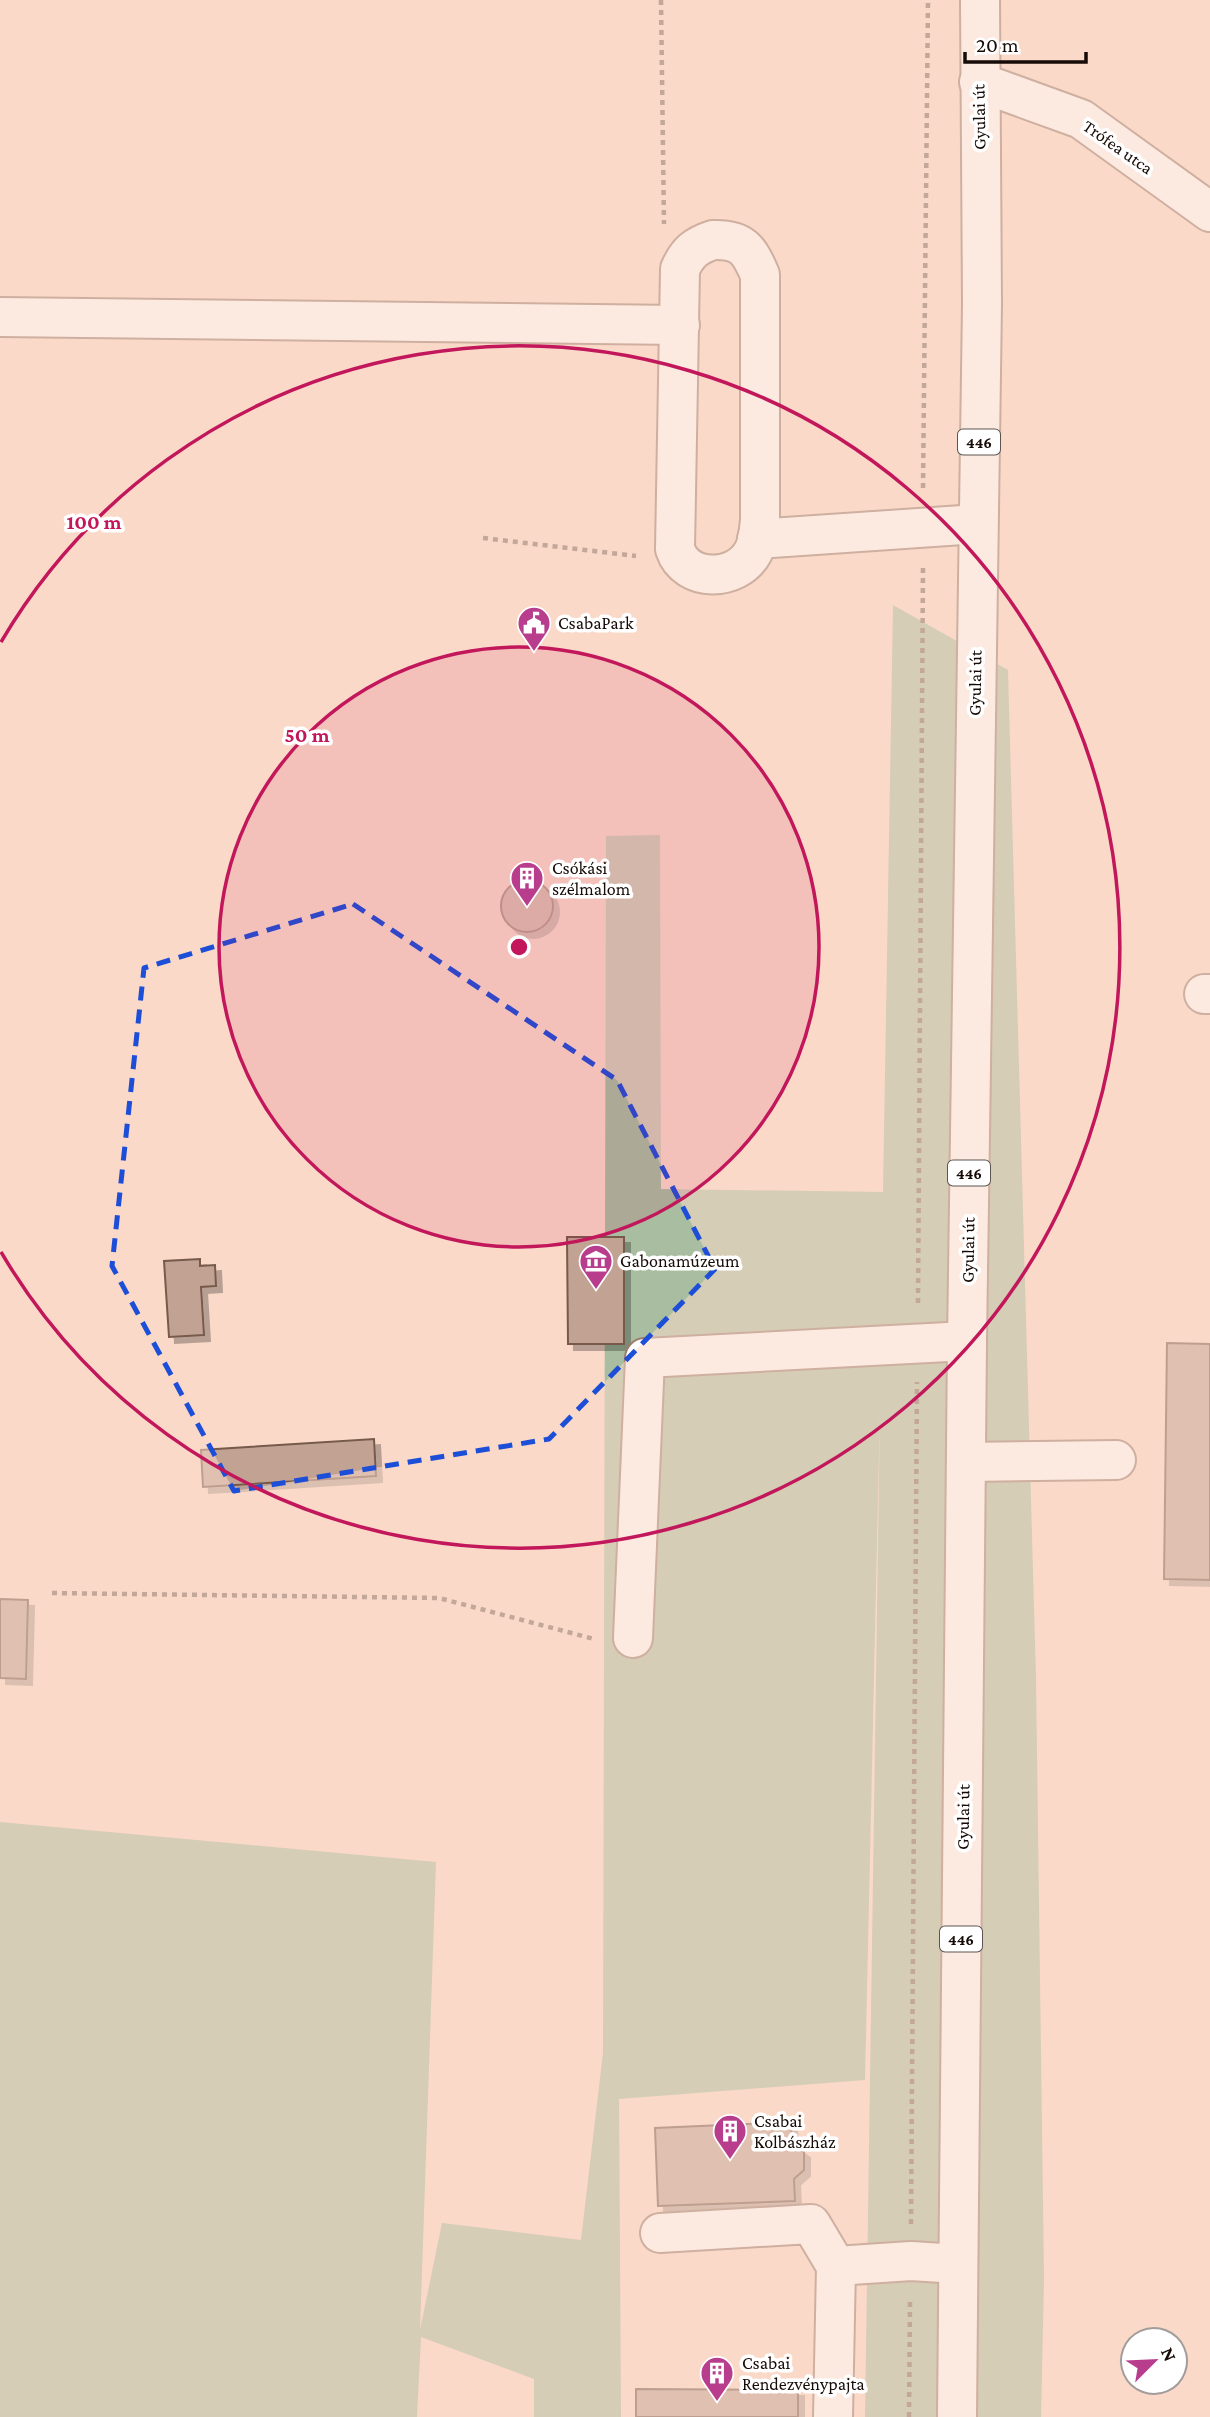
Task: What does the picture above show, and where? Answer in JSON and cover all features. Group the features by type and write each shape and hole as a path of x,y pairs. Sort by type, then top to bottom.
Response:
{"main road":[{"name":"Gyulai út","path":"957,2417 967,1341 982,304 980,0"},
{"name":"Trófea utca","path":"979,82 1081,119 1210,212"},
{"path":"713,240 730,240 744,247 760,275 760,520 757,539 754,551 732,572 699,573 679,559 675,549 680,268 688,254 698,245 713,240"},
{"path":"0,317 680,326"},
{"path":"757,539 977,524"},
{"path":"633,1638 645,1358 967,1341"},
{"path":"966,1462 1116,1460"},
{"path":"660,2232 811,2224 836,2266 833,2417"},
{"path":"836,2266 911,2261 958,2264"}],"path":[{"path":"661,0 664,229"},
{"path":"909,2417 928,0"},
{"path":"483,538 679,559"},
{"path":"52,1593 439,1598 590,1639 633,1638"}],"highlighted area":[{"path":"353,904 617,1080 715,1269 549,1439 234,1491 112,1266 144,968"}],"green space":[{"path":"893,605 1008,670 1036,1679 1044,2279 1041,2417 865,2417 880,1409 865,2080 619,2099 621,2417 534,2417 534,2379 421,2337 417,2417 0,2417 0,1822 436,1862 420,2330 442,2223 581,2240 603,2053 606,836 660,835 661,1189 883,1192"}],"building":[{"name":"Csókási szélmalom","path":"527,880 537,882 545,888 551,896 551,916 545,924 537,930 527,932 517,930 509,924 503,916 501,906 503,896 509,888 517,882"},
{"name":"Gabonamúzeum","path":"567,1237 624,1237 624,1344 568,1344"},
{"path":"200,1259 200,1266 215,1265 216,1286 201,1287 204,1335 169,1337 164,1261"},
{"path":"1167,1343 1210,1344 1210,1580 1164,1579"},
{"path":"374,1439 376,1476 203,1487 201,1450"},
{"path":"0,1599 28,1600 26,1679 0,1678"},
{"name":"Csabai Kolbászház","path":"791,2122 792,2143 804,2152 804,2170 794,2179 795,2201 658,2206 655,2128"},
{"name":"Csabai Rendezvénypajta","path":"636,2389 798,2390 798,2417 636,2417"}],"place":[{"name":"CsabaPark","path":"534,653"},
{"name":"Csókási szélmalom","path":"527,908"},
{"name":"Gabonamúzeum","path":"596,1291"},
{"name":"Csabai Kolbászház","path":"730,2161"},
{"name":"Csabai Rendezvénypajta","path":"717,2403"}]}
